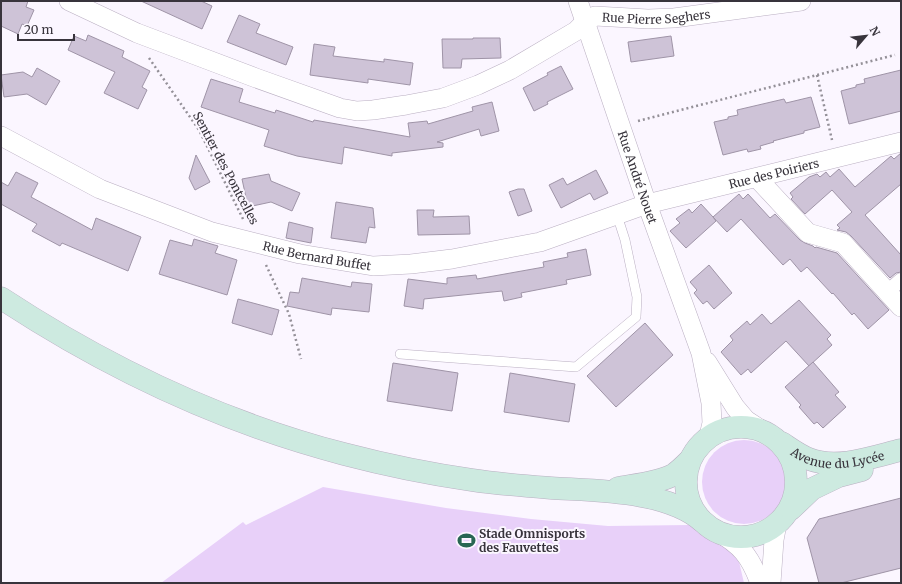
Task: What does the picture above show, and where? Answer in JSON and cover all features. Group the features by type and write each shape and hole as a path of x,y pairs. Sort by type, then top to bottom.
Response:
{"main road":[{"path":"1,298 43,326 90,353 149,383 254,427 345,455 472,480 525,486 607,491 657,499 675,505 694,514 709,526 731,537 747,537 763,533 782,519 794,499 797,483 795,467 788,452 769,435 742,426 725,428 709,436 698,447 689,461 672,476 607,491"},
{"name":"Avenue du Lycée","path":"769,435 793,451 810,459 827,463 846,462 901,450"},
{"path":"689,461 685,477 686,493 692,508 709,526"},
{"name":"Avenue du Lycée","path":"782,519 808,492 824,482 849,473 901,462"}],"street":[{"path":"69,1 137,33 340,108 357,111 373,110 443,98 478,85 510,70 576,31 585,22"},
{"name":"Rue André Nouet","path":"578,1 647,204 702,353 711,403 712,424 709,436"},
{"name":"Rue Pierre Seghers","path":"585,22 595,16 648,20 674,18 801,1"},
{"name":"Rue Bernard Buffet","path":"1,136 100,189 212,232 300,254 373,266 411,264 452,259 540,242 647,204"},
{"name":"Rue des Poiriers","path":"647,204 901,142"},
{"path":"757,178 808,233 843,243 894,286 901,307"},
{"name":"Rue André Nouet","path":"702,353 735,407 746,420 769,435"},
{"path":"771,583 774,540 782,519"},
{"path":"709,526 742,549 756,572 760,583"}],"lane":[{"path":"400,354 576,367 636,317 636,297 625,240 617,215"}],"path":[{"name":"Sentier des Pontcelles","path":"147,54 199,130 289,314 301,358"},
{"path":"620,126 895,55"},
{"path":"817,75 837,158"}],"shaded area":[{"path":"744,440 760,443 774,452 783,466 786,482 783,498 774,512 760,521 744,524 728,521 714,512 705,498 702,482 705,466 714,452 728,443"},
{"name":"Stade Omnisports des Fauvettes","path":"323,487 446,508 531,519 608,526 689,525 737,553 744,583 161,583 243,522 246,525"}],"building":[{"path":"1,1 28,1 26,7 34,10 27,26 22,24 18,34 1,26"},
{"path":"141,1 201,1 212,6 202,29"},
{"path":"239,15 260,24 256,33 293,47 286,65 227,42"},
{"path":"88,35 124,51 122,57 150,71 142,87 147,90 138,109 104,93 115,72 68,50 74,36 86,41"},
{"path":"671,36 674,56 631,62 628,42"},
{"path":"500,38 501,58 462,59 461,68 443,68 442,39"},
{"path":"314,44 335,47 333,56 384,62 384,59 413,63 410,85 368,79 368,83 310,75"},
{"path":"561,66 573,89 547,102 548,104 534,111 523,88 548,75 547,73"},
{"path":"37,68 60,81 46,105 27,94 4,97 1,75 23,72 32,77"},
{"path":"901,70 901,111 849,124 841,91 865,83 864,79"},
{"path":"211,79 243,89 239,102 275,113 276,110 313,122 314,120 410,137 408,123 427,121 428,124 473,111 472,107 492,102 499,131 481,136 479,129 437,142 443,143 443,147 392,153 392,156 344,147 342,164 297,156 264,146 269,130 201,107"},
{"path":"811,97 820,127 773,141 774,142 760,146 761,149 748,152 747,149 723,155 714,122 738,115 737,110 784,99 786,103"},
{"path":"901,153 901,184 865,215 901,255 901,272 896,273 890,278 851,236 846,232 837,230 840,228 837,225 852,212 832,190 805,214 791,199 793,197 790,193 809,177 817,174 820,177 826,172 830,177 839,169 855,187 891,156 894,159"},
{"path":"196,155 210,182 195,190 189,178"},
{"path":"596,170 608,193 594,200 590,193 561,208 549,185 563,178 567,185"},
{"path":"16,172 38,183 31,197 92,230 96,218 141,237 128,271 62,243 60,246 32,231 37,224 1,204 1,182 8,186"},
{"path":"269,174 271,181 300,193 292,211 271,202 248,207 242,179"},
{"path":"524,189 532,211 518,216 509,192"},
{"path":"739,194 743,199 748,194 770,218 775,214 800,240 815,248 837,253 889,310 868,329 854,313 852,315 807,267 801,272 790,259 783,265 741,219 727,232 713,217"},
{"path":"336,202 373,208 375,228 369,227 366,243 331,238"},
{"path":"701,204 716,221 686,248 670,231 680,223 676,219 689,209 692,213"},
{"path":"417,210 434,210 433,217 469,216 470,234 418,235"},
{"path":"289,222 313,228 311,243 286,238"},
{"path":"194,239 218,246 215,253 237,260 227,295 159,274 170,240 192,246"},
{"path":"586,249 591,275 566,280 567,284 521,293 522,297 504,301 502,291 424,299 423,309 404,306 408,279 447,284 447,278 476,275 477,279 544,267 543,262 568,257 567,253"},
{"path":"709,265 732,293 714,309 707,301 703,304 694,293 697,290 690,282"},
{"path":"302,278 351,287 352,282 372,284 369,312 332,308 331,315 287,306 290,292 299,293"},
{"path":"238,299 279,310 272,335 232,323"},
{"path":"799,300 831,335 827,339 832,345 809,366 786,341 751,373 748,369 741,375 721,352 733,340 730,336 747,321 750,325 762,314 771,324"},
{"path":"645,323 673,355 616,407 587,376"},
{"path":"813,362 839,392 835,395 846,407 823,428 817,422 814,424 799,407 801,405 785,387"},
{"path":"393,363 458,373 452,411 387,401"},
{"path":"510,373 575,384 569,422 504,412"},
{"path":"901,498 901,568 841,583 819,583 807,538 819,519"}],"place":[{"name":"Stade Omnisports des Fauvettes","path":"466,540"}]}
